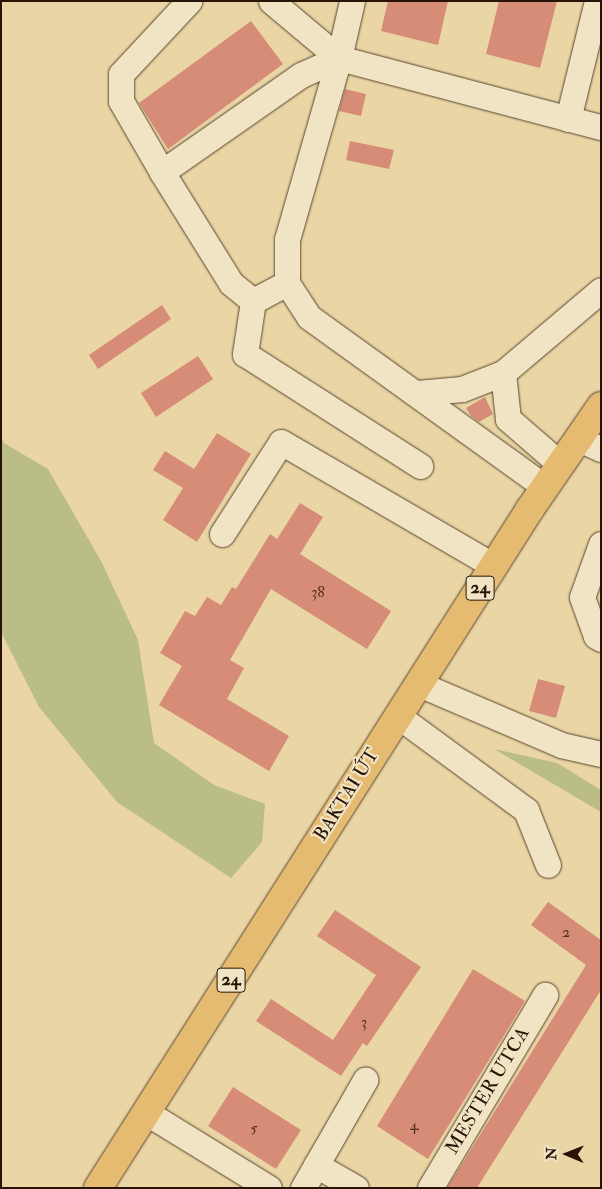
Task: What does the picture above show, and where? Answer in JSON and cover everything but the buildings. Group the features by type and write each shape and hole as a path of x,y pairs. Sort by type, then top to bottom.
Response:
{"main road":[{"name":"BAKTAI ÚT","path":"98,1188 560,464 589,444 601,406"}],"lane":[{"path":"189,1 121,74 121,101 162,172 232,283 253,301"},
{"path":"270,1 339,58 601,127"},
{"path":"352,1 339,58 287,239 287,283 309,317 545,487"},
{"path":"568,119 597,1"},
{"path":"162,172 301,74 339,58"},
{"path":"253,301 287,283"},
{"path":"417,393 462,389 503,373 601,290"},
{"path":"253,301 245,354 420,466"},
{"path":"503,373 508,419 560,464"},
{"path":"222,534 281,442 494,566"},
{"path":"601,544 582,597 596,636 601,639"},
{"path":"419,684 561,745 601,754"},
{"path":"398,716 484,777 526,810 548,865"},
{"name":"MESTER UTCA","path":"430,1188 545,995"},
{"path":"303,1188 365,1080"},
{"path":"147,1113 269,1188"},
{"path":"316,1165 356,1188"}],"green space":[{"path":"1,437 4,443 48,469 101,561 138,640 154,743 214,785 265,804 262,842 231,878 117,802 39,707 1,632"},
{"path":"494,749 557,763 601,790 601,812"}]}
